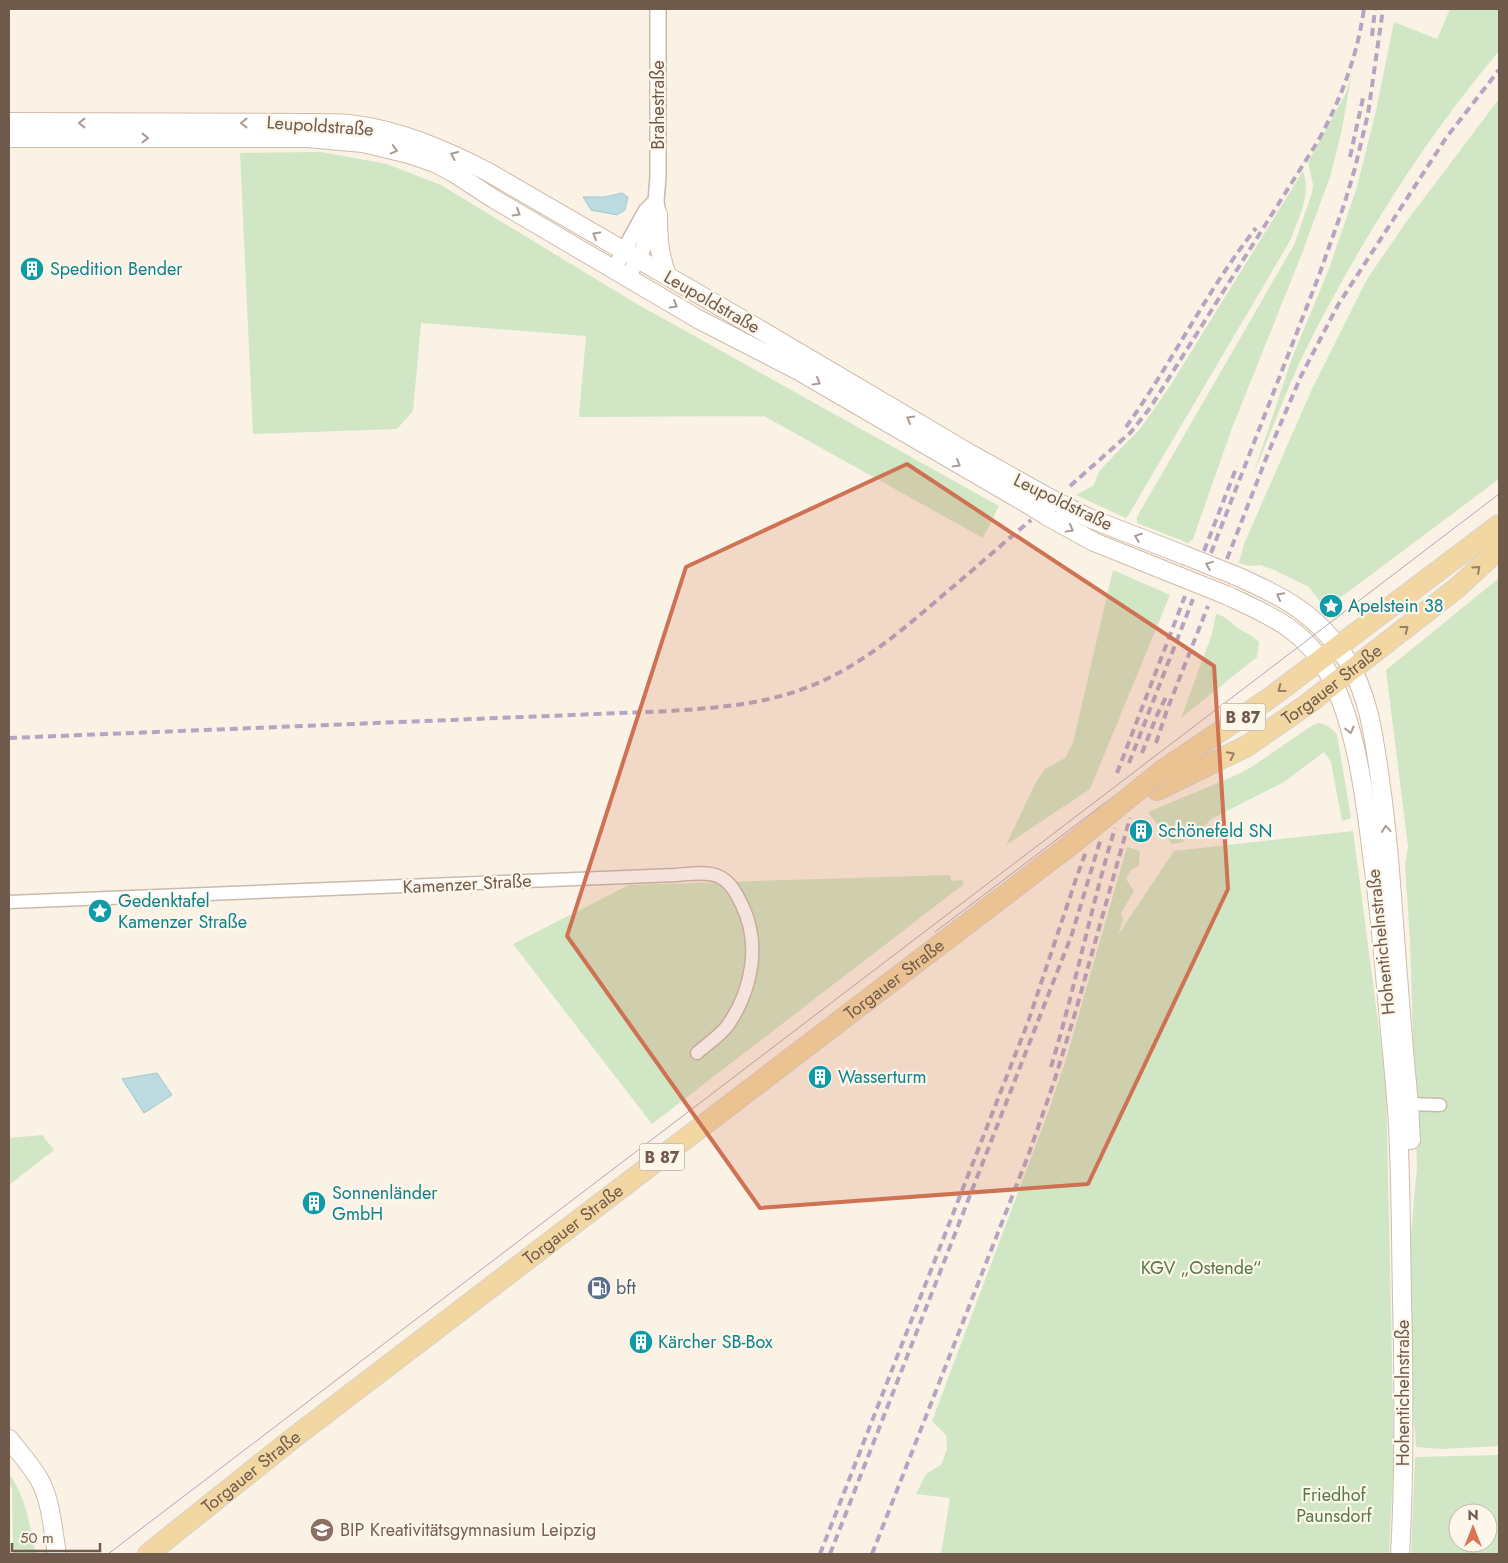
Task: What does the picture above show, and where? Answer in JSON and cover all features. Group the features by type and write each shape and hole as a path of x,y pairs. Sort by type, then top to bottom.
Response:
{"main road":[{"name":"Leupoldstraße","path":"9,122 349,124 385,131 422,142 488,172 945,439 1037,501 1047,516 1094,542 1267,613 1289,627 1321,660"},
{"name":"Leupoldstraße","path":"9,138 307,138 344,140 387,148 435,163 454,173 501,204 698,319 799,371 1037,501 1061,504 1124,532 1260,586 1296,605 1316,622 1338,647 1353,670"},
{"path":"657,208 660,254 668,277"},
{"name":"Torgauer Straße","path":"148,1554 292,1438 1070,846 1163,770 1249,713 1499,525"},
{"name":"Torgauer Straße","path":"1070,846 1156,790 1247,746 1353,670 1458,586 1499,550"},
{"name":"Hohentichelnstraße","path":"1321,660 1334,684 1348,724 1368,822 1380,913 1395,1082 1402,1232 1404,1467 1400,1554"},
{"name":"Hohentichelnstraße","path":"1353,670 1363,692 1367,707 1383,803 1412,1159 1410,1195 1402,1232"},
{"path":"9,1439 43,1487 57,1554"}],"street":[{"name":"Brahestraße","path":"621,273 657,208 658,9"},
{"name":"Kamenzer Straße","path":"9,902 676,874 718,876 730,884 746,914 752,943 750,975 743,1000 727,1026 697,1053"},
{"path":"1409,1104 1440,1105"}],"highlighted area":[{"path":"907,464 1214,666 1228,889 1088,1184 760,1208 567,936 686,567"}],"green space":[{"path":"1450,9 1499,9 1499,51 1444,121 1370,232 1306,349 1253,475 1292,358 1329,269 1357,187 1376,111 1394,22 1437,39"},
{"path":"1352,73 1341,134 1330,177 1301,256 1232,428 1193,539 1188,543 1137,523 1137,517 1295,243 1312,193 1313,184 1308,162 1346,93"},
{"path":"1499,99 1499,479 1337,599 1324,603 1320,602 1309,587 1272,569 1260,565 1250,566 1239,563 1244,544 1312,389 1367,279 1409,218"},
{"path":"321,152 387,164 441,185 637,304 999,506 983,538 764,416 579,417 586,336 421,323 413,411 397,429 253,434 240,153"},
{"path":"1303,171 1306,189 1305,197 1290,241 1129,514 1126,518 1076,495 1094,485 1099,471 1140,429 1170,386"},
{"path":"1113,570 1170,595 1090,789 1006,845 1035,784 1045,769 1065,758 1073,743"},
{"path":"1499,578 1499,1446 1442,1449 1416,1447 1411,1384 1410,1245 1417,1167 1410,940 1405,865 1408,847 1386,670"},
{"path":"1216,614 1226,618 1259,642 1257,657 1181,718 1212,634"},
{"path":"1319,723 1329,727 1337,735 1351,818 1342,821 1331,762 1324,752 1284,782 1211,819 1198,833 1185,837 1183,842 1172,844 1148,812 1250,768 1313,725"},
{"name":"KGV „Ostende“","path":"1353,831 1386,1082 1394,1454 1389,1554 941,1554 950,1498 916,1494 926,1474 941,1465 947,1449 946,1435 932,1421 1049,1110 1067,1056 1127,847 1140,851 1139,866 1132,869 1126,879 1134,891 1121,913 1123,920 1118,935 1174,851"},
{"path":"950,875 951,881 962,880 964,884 652,1124 513,944 629,885"},
{"path":"42,1135 54,1150 9,1185 9,1138"},
{"path":"1499,1455 1499,1554 1411,1554 1415,1457"},
{"path":"9,1474 24,1502 36,1554 13,1554 12,1488 9,1485"}],"water":[{"path":"622,193 628,197 625,210 617,215 591,210 583,197 605,197"},
{"path":"157,1073 172,1095 144,1113 122,1079"}],"tram line":[{"path":"108,1554 1499,494"},
{"path":"935,932 1114,796"}],"railway":[{"path":"1070,486 1131,432 1150,408 1318,141 1347,77 1357,44 1364,9"},
{"path":"1372,36 1375,9"},
{"path":"1211,553 1318,278 1344,205 1368,114 1383,9"},
{"path":"1227,559 1269,451 1301,376 1338,305 1446,138 1499,70"},
{"path":"1350,157 1363,98"},
{"path":"1126,427 1159,378 1221,276 1256,228"},
{"path":"1204,551 1237,466"},
{"path":"9,738 670,711 719,707 768,699 820,682 876,650 1031,520"},
{"path":"1117,773 1185,596"},
{"path":"1129,763 1193,599"},
{"path":"1156,743 1208,606"},
{"path":"1142,753 1166,697"},
{"path":"872,1554 1028,1156 1054,1082 1130,818"},
{"path":"1051,1067 1115,828"},
{"path":"830,1554 1072,934 1101,838"},
{"path":"820,1554 1028,1022 1087,849"}],"place":[{"name":"Spedition Bender","path":"32,269"},
{"name":"Apelstein 38","path":"1331,606"},
{"name":"Schönefeld SN","path":"1141,831"},
{"name":"Gedenktafel Kamenzer Straße","path":"100,911"},
{"name":"Wasserturm","path":"820,1077"},
{"name":"Sonnenländer GmbH","path":"314,1203"},
{"name":"bft","path":"599,1288"},
{"name":"Kärcher SB-Box","path":"641,1342"},
{"name":"BIP Kreativitätsgymnasium Leipzig","path":"322,1530"}],"park label":[{"name":"Friedhof Paunsdorf","path":"1334,1505"}]}
